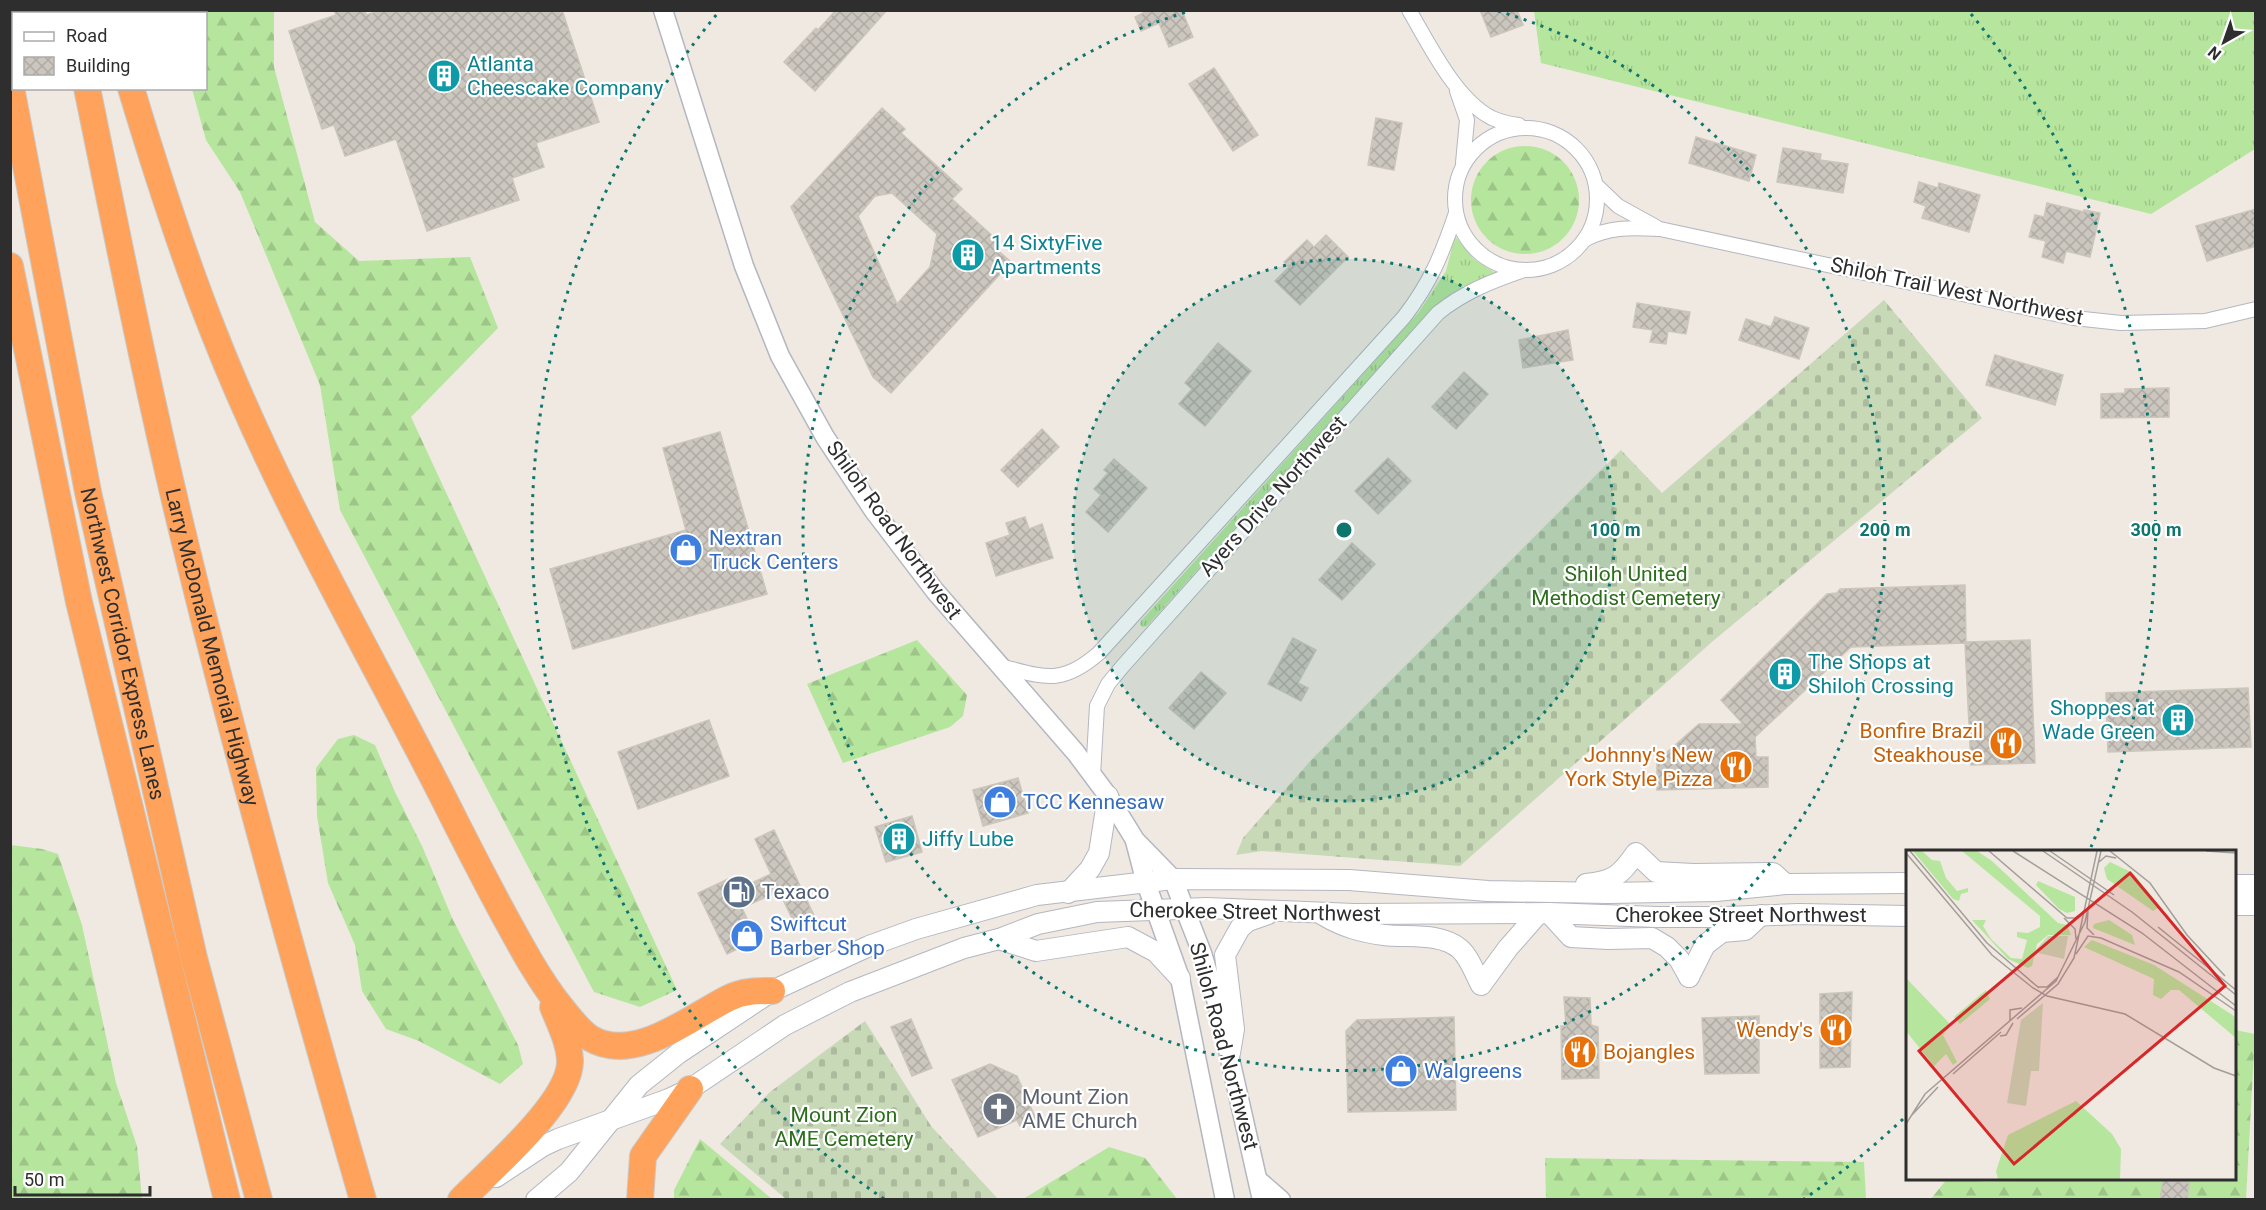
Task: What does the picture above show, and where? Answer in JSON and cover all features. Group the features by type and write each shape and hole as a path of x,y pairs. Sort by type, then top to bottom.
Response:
{"highway":[{"name":"Northwest Corridor Express Lanes","path":"10,82 88,492 194,958 259,1200"},
{"name":"Larry McDonald Memorial Highway","path":"87,90 130,299 187,553 255,816 363,1200"},
{"path":"131,90 168,210 214,335 250,417 290,503 469,849 547,989 573,1023 589,1038 622,1045 649,1040 672,1030 730,997 750,991 772,991"},
{"path":"10,266 80,602 227,1200"},
{"path":"461,1200 544,1115 566,1082 570,1061 566,1040 547,989"},
{"path":"640,1200 643,1156 690,1089"}],"main road":[{"path":"1068,893 1090,869 1099,853 1108,796"},
{"path":"1527,892 1606,882 1623,872 1636,853 1656,872 1773,873 1786,884"},
{"name":"Cherokee Street Northwest","path":"610,1121 639,1085 679,1053 772,991 869,946 916,929 1037,895 1173,879 1349,880 1488,891 1608,893 1716,891 1786,884 1906,883"},
{"path":"2236,885 2256,885"},
{"path":"2236,905 2256,905"},
{"name":"Cherokee Street Northwest","path":"610,1121 690,1089 777,1030 816,1009 900,972 963,948 999,939 1038,924 1097,912 1184,908 1354,914 1543,914 1657,917 1906,916"},
{"path":"1230,1053 1234,1029 1226,955 1240,928 1248,921 1275,911"},
{"path":"1318,912 1342,927 1385,935 1440,940 1454,945 1462,951 1481,985 1508,948 1543,914 1571,937 1652,938 1667,947 1679,959 1689,977 1705,945 1722,932 1745,930 1761,915"},
{"path":"999,939 1036,951 1128,937 1156,952 1180,978"},
{"path":"461,1200 543,1146 610,1121"},
{"path":"536,1200 569,1172 610,1121"}],"street":[{"name":"Shiloh Road Northwest","path":"663,10 744,266 780,356 831,446 874,511 942,600 1060,734 1108,796 1135,840 1173,879 1202,953 1230,1053 1262,1200"},
{"path":"1409,10 1456,86 1467,120 1462,166 1456,181 1454,197 1460,227 1468,241 1479,253 1496,264 1515,270 1536,270 1555,265 1572,254 1586,239 1594,221 1598,203 1596,185 1590,168 1574,146 1550,132 1503,123 1490,117 1456,86"},
{"path":"1462,166 1482,142 1497,133 1515,128 1533,128"},
{"name":"Shiloh Trail West Northwest","path":"1596,185 1618,206 1660,229"},
{"name":"Ayers Drive Northwest","path":"999,666 1037,675 1060,676 1074,671 1099,653 1404,317 1422,294 1434,272 1456,213"},
{"name":"Shiloh Trail West Northwest","path":"1586,239 1598,232 1613,229 1660,229 2074,318 2121,323 2205,321 2256,309"},
{"name":"Ayers Drive Northwest","path":"1092,775 1097,735 1097,706 1108,684 1122,667 1438,314 1455,299 1476,288 1524,270"},
{"name":"Shiloh Road Northwest","path":"1135,840 1146,883 1180,978 1225,1200"},
{"path":"1259,1181 1281,1200"}],"green space":[{"path":"274,11 274,67 315,222 359,261 470,257 498,328 411,417 677,990 640,1007 594,992 340,510 320,385 240,192 206,140 192,90 207,90 207,12 170,12"},
{"path":"1534,11 2255,11 2255,149 2151,214 1541,63"},
{"path":"1525,146 1546,150 1563,162 1575,179 1579,200 1575,221 1563,238 1546,250 1525,254 1504,250 1487,238 1475,221 1471,200 1475,179 1487,162 1504,150"},
{"path":"1455,236 1474,259 1497,274 1462,287 1426,316 1147,626 1142,627 1141,621 1419,312 1446,271"},
{"name":"Shiloh United Methodist Cemetery","path":"1884,300 1982,418 1713,641 1460,866 1262,851 1236,855 1243,838 1312,759 1621,450 1662,493"},
{"path":"917,640 967,695 963,716 950,727 843,763 807,684"},
{"path":"354,735 375,745 422,846 453,920 518,1045 523,1064 500,1084 419,1041 386,1029 362,991 355,945 328,883 317,816 316,768 338,739"},
{"path":"11,845 42,849 58,854 82,925 116,1083 137,1146 142,1199 11,1199"},
{"name":"Mount Zion AME Cemetery","path":"865,1021 931,1126 998,1199 786,1199 720,1144 770,1092"},
{"path":"2236,1030 2255,1034 2246,1199 1930,1200 1946,1180 2236,1180"},
{"path":"700,1139 772,1199 674,1199 674,1190"},
{"path":"1109,1147 1145,1158 1177,1199 1023,1199"},
{"path":"1545,1158 1864,1162 1866,1199 1546,1199"}],"building":[{"name":"Atlanta Cheescake Company","path":"334,10 365,10 366,15 381,10 562,10 599,122 536,143 544,167 512,178 519,200 427,231 396,139 345,156 334,125 322,129 289,31 336,15"},
{"path":"836,10 887,10 815,91 784,62"},
{"path":"1149,10 1189,10 1183,13 1193,37 1169,47 1159,23 1141,31 1135,17"},
{"path":"1480,10 1517,10 1523,25 1491,37"},
{"path":"1214,68 1258,135 1233,151 1189,84"},
{"name":"14 SixtyFive Apartments","path":"882,108 905,129 901,133 962,189 952,199 999,242 994,247 1011,262 891,393 873,377 791,207","holes":["892,193 937,234 930,267 897,304 858,216 875,196"]},
{"path":"1376,118 1402,123 1394,170 1368,165"},
{"path":"1696,137 1756,155 1749,181 1689,163"},
{"path":"1783,148 1821,154 1820,160 1848,164 1843,193 1777,182"},
{"path":"1919,182 1938,188 1939,183 1980,195 1969,232 1922,218 1926,206 1914,202"},
{"path":"2047,203 2084,212 2084,210 2100,213 2090,257 2066,251 2063,263 2042,257 2046,241 2029,237 2035,215 2044,217"},
{"path":"2256,209 2256,246 2207,261 2196,226"},
{"path":"1326,235 1348,257 1300,305 1275,281 1289,267 1284,262 1307,240 1314,247"},
{"path":"1637,303 1690,312 1686,334 1668,331 1666,344 1650,342 1653,330 1633,327"},
{"path":"1775,317 1809,328 1799,359 1739,340 1746,319 1771,327"},
{"path":"1568,330 1573,360 1523,368 1519,340"},
{"path":"1218,343 1251,371 1205,426 1179,404 1192,389 1185,383"},
{"path":"1995,355 2063,375 2055,405 1986,385"},
{"path":"1464,372 1488,394 1456,429 1432,407"},
{"path":"2169,388 2169,417 2101,418 2101,394 2125,393 2125,389"},
{"path":"1042,429 1059,447 1018,487 1001,470"},
{"name":"Nextran Truck Centers","path":"720,432 767,594 573,649 550,569 686,530 663,448"},
{"path":"1388,458 1411,481 1378,514 1355,491"},
{"path":"1114,459 1147,488 1108,532 1086,512 1101,495 1094,489 1108,473 1104,470"},
{"path":"1025,517 1029,529 1042,524 1053,558 996,576 986,543 1010,535 1006,523"},
{"path":"1352,543 1375,564 1342,600 1319,580"},
{"name":"The Shops at Shiloh Crossing","path":"1965,585 1966,642 2030,640 2035,763 1971,765 1965,643 1851,647 1755,737 1756,757 1768,757 1768,787 1657,790 1657,761 1699,724 1743,724 1721,700 1827,594 1837,593 1840,589"},
{"path":"1293,638 1316,650 1298,683 1308,688 1301,701 1268,684"},
{"path":"1201,672 1226,693 1194,729 1169,708"},
{"name":"Shoppes at Wade Green","path":"2248,688 2251,747 2108,752 2106,693"},
{"path":"709,720 729,776 638,809 618,752"},
{"name":"TCC Kennesaw","path":"1018,778 1028,813 983,826 973,790"},
{"name":"Jiffy Lube","path":"912,816 922,852 886,862 875,827"},
{"name":"Texaco","path":"774,830 816,920 797,929 779,891 742,908 757,940 727,954 698,893 728,879 734,891 771,874 755,839"},
{"name":"Wendy's","path":"1852,992 1850,1067 1820,1068 1820,994"},
{"name":"Bojangles","path":"1564,997 1590,998 1591,1025 1598,1027 1599,1078 1562,1079 1561,1026 1566,1026"},
{"path":"1759,1016 1759,1073 1705,1074 1702,1018"},
{"name":"Walgreens","path":"1454,1017 1456,1110 1348,1112 1346,1031 1357,1020"},
{"path":"911,1019 932,1068 912,1076 891,1027"},
{"name":"Mount Zion AME Church","path":"990,1064 1017,1076 1036,1119 1020,1126 1017,1120 978,1137 952,1080"},
{"path":"2163,1180 2189,1183 2187,1200 2160,1200"}],"place":[{"name":"Atlanta Cheescake Company","path":"444,76"},
{"name":"14 SixtyFive Apartments","path":"968,255"},
{"name":"Nextran Truck Centers","path":"686,550"},
{"name":"The Shops at Shiloh Crossing","path":"1785,674"},
{"name":"Shoppes at Wade Green","path":"2178,720"},
{"name":"Bonfire Brazil Steakhouse","path":"2006,743"},
{"name":"Johnny's New York Style Pizza","path":"1736,767"},
{"name":"TCC Kennesaw","path":"1000,802"},
{"name":"Jiffy Lube","path":"899,839"},
{"name":"Texaco","path":"739,892"},
{"name":"Swiftcut Barber Shop","path":"747,936"},
{"name":"Wendy's","path":"1836,1030"},
{"name":"Bojangles","path":"1580,1052"},
{"name":"Walgreens","path":"1401,1071"},
{"name":"Mount Zion AME Church","path":"999,1109"}]}
